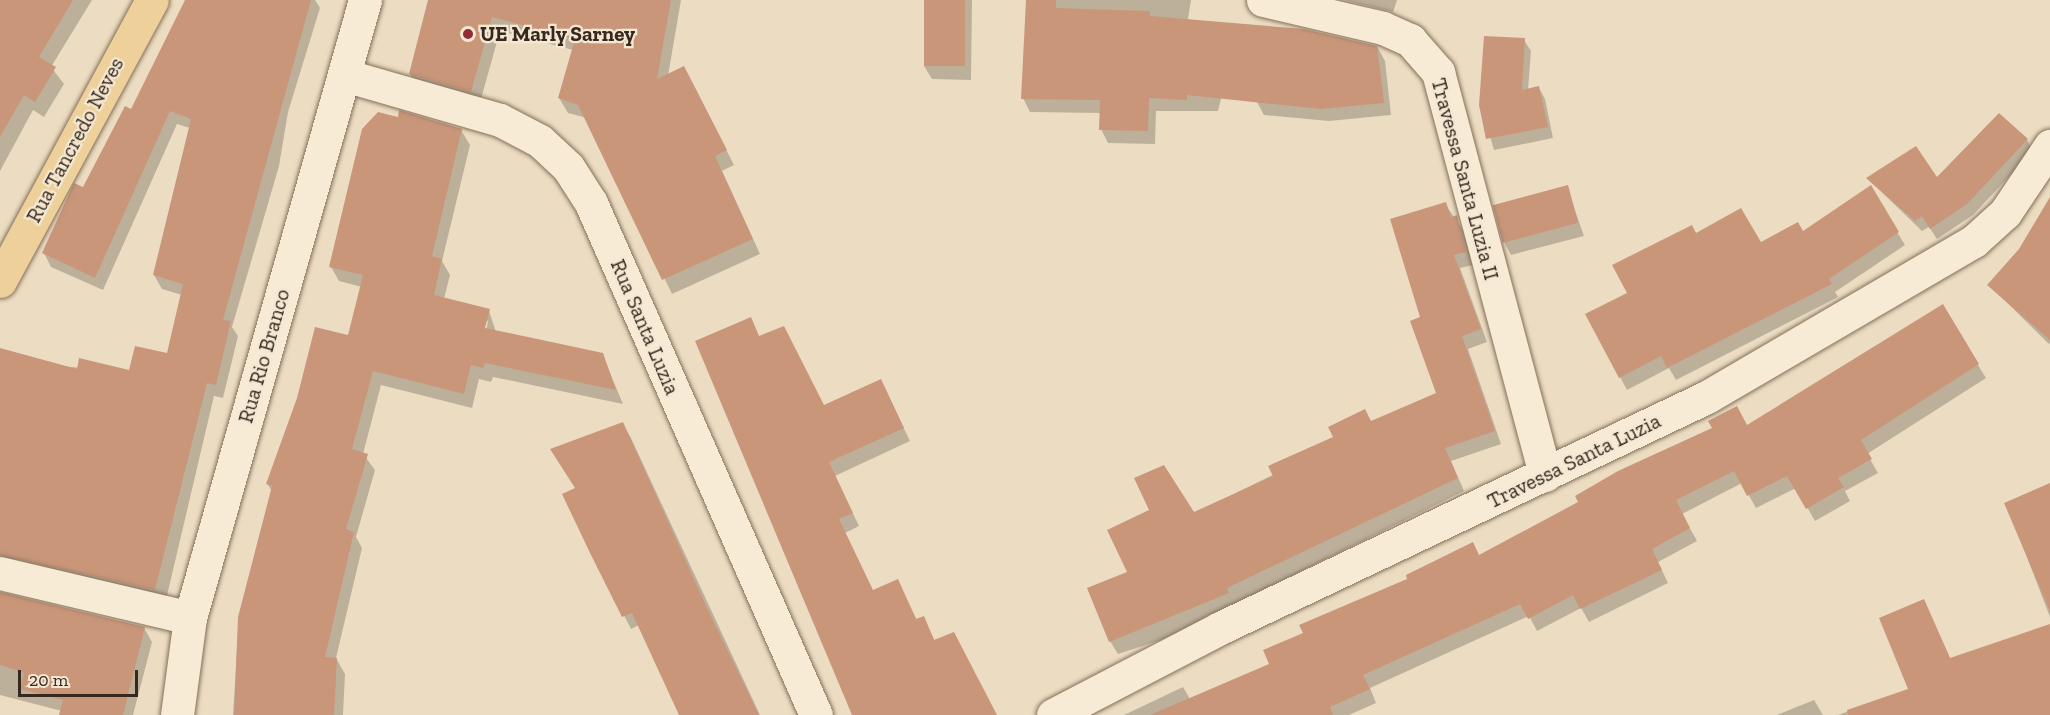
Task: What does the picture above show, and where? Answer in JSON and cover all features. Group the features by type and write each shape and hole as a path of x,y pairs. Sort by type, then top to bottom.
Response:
{"main road":[{"name":"Rua Tancredo Neves","path":"0,248 134,0"},
{"name":"Rua Tancredo Neves","path":"0,280 152,0"}],"street":[{"name":"Rua Rio Branco","path":"177,715 190,618 365,0"},
{"name":"Travessa Santa Luzia II","path":"1263,0 1383,28 1410,40 1438,72 1545,475"},
{"name":"Rua Santa Luzia","path":"344,75 500,120 540,141 568,167 591,203 816,715"},
{"name":"Travessa Santa Luzia","path":"1053,715 1220,628 1707,397 1974,241 2005,213 2050,146"},
{"path":"0,573 190,618"}],"building":[{"path":"0,0 73,0 39,57 56,67 35,102 24,95 0,137"},
{"path":"185,0 311,0 223,320 231,321 216,385 207,383 155,590 0,555 0,348 77,369 79,358 129,370 135,346 167,353 183,284 153,275 191,119 170,111 95,278 42,253 74,183 83,187 125,106 131,109"},
{"path":"428,0 671,0 657,79 684,66 727,150 715,156 753,239 662,280 578,105 558,98 575,39 492,17 471,92 409,74"},
{"path":"924,0 965,0 965,66 924,66"},
{"path":"1026,0 1056,0 1056,8 1150,11 1150,16 1304,29 1377,46 1384,103 1321,109 1187,95 1187,100 1149,98 1148,131 1099,130 1100,100 1021,99"},
{"path":"1484,36 1525,38 1522,90 1539,86 1548,127 1486,139 1479,105"},
{"path":"399,110 462,129 432,256 442,259 434,295 490,309 485,328 603,353 616,390 485,363 483,368 471,365 464,394 373,371 352,449 368,454 346,529 354,532 325,657 337,658 334,715 234,715 238,617 272,486 266,484 297,398 315,327 348,335 363,275 329,267 362,129 378,112 398,117"},
{"path":"1999,113 2028,139 1967,204 1930,229 1922,216 1915,221 1866,178 1916,146 1937,177"},
{"path":"1568,185 1578,223 1503,243 1493,205"},
{"path":"1871,185 1899,232 1829,279 1832,284 1667,368 1661,356 1619,378 1585,314 1627,293 1612,265 1692,225 1696,233 1741,208 1761,242 1798,222 1803,231"},
{"path":"2050,197 2050,340 1987,285 2019,249"},
{"path":"1446,202 1451,217 1457,215 1466,252 1454,255 1481,329 1462,336 1495,431 1445,448 1458,478 1227,588 1229,593 1109,642 1087,588 1127,572 1107,530 1149,510 1134,478 1164,465 1194,512 1273,476 1268,466 1333,437 1328,427 1365,409 1371,421 1436,393 1410,321 1420,317 1390,219"},
{"path":"1943,304 1979,364 1861,440 1872,459 1838,478 1844,487 1806,509 1787,476 1747,496 1734,471 1676,500 1690,528 1652,549 1662,570 1580,609 1573,595 1528,619 1520,604 1363,675 1370,689 1330,707 1333,715 1150,715 1269,664 1263,650 1303,633 1299,625 1407,579 1406,575 1473,542 1479,555 1578,502 1575,496 1618,471 1712,428 1708,421 1737,406 1747,425"},
{"path":"751,317 759,336 784,326 824,405 881,379 904,428 829,462 853,513 839,519 873,590 898,579 916,619 924,616 934,640 954,632 997,715 852,715 695,341"},
{"path":"623,422 707,608 759,715 679,715 632,613 622,617 562,494 575,488 550,449"},
{"path":"2050,483 2050,611 2004,503"},
{"path":"0,592 145,627 123,715 59,715 63,700 20,689 24,673 0,665"},
{"path":"1924,599 1950,658 2050,624 2050,715 1848,715 1847,710 1908,689 1879,618"}],"place":[{"name":"UE Marly Sarney","path":"468,34"}]}
